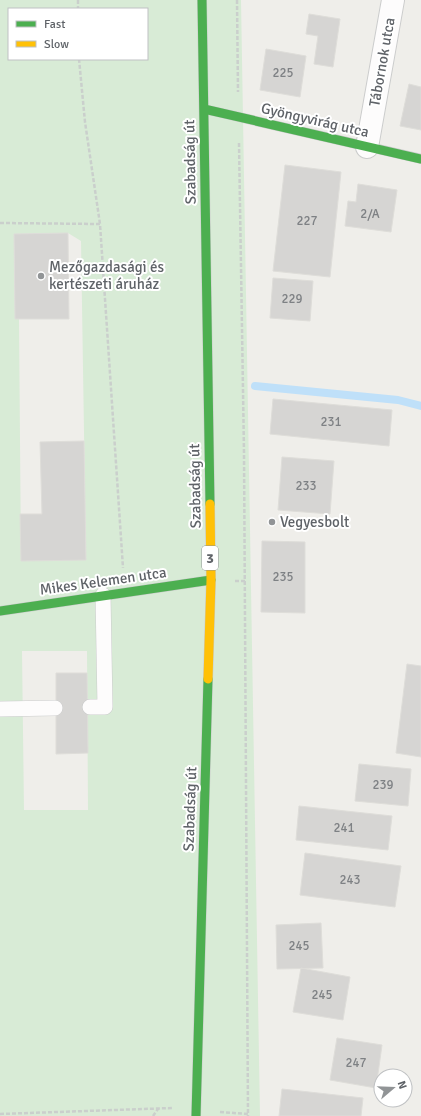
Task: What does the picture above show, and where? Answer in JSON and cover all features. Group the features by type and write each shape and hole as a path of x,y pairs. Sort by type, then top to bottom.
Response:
{"main road":[{"name":"Szabadság út","path":"196,1113 211,580 202,0"},
{"name":"Gyöngyvirág utca","path":"204,109 421,160"},
{"name":"Mikes Kelemen utca","path":"0,611 211,580"}],"street":[{"name":"Tábornok utca","path":"367,147 393,0"}],"lane":[{"path":"90,707 105,707 103,595"},
{"path":"0,709 55,708"}],"path":[{"path":"0,1114 159,1109 196,1113 248,1115 244,452 237,0"},
{"path":"79,60 100,224 125,592"},
{"path":"0,224 100,224"},
{"path":"153,1116 159,1109"}],"green space":[{"path":"0,0 241,0 260,1116 0,1116","holes":["68,233 81,241 86,559 21,561 19,319 15,319 14,234","22,651 87,651 88,810 24,810"]}],"building":[{"path":"309,14 340,19 333,67 314,64 318,36 306,34"},
{"path":"266,49 306,56 300,97 260,90"},
{"path":"409,84 421,87 421,130 400,126"},
{"path":"285,165 341,172 330,277 273,271"},
{"path":"358,184 397,190 391,232 345,226 348,201 356,202"},
{"name":"Mezőgazdasági és kertészeti áruház","path":"68,233 69,319 15,319 14,234"},
{"path":"273,278 313,281 310,321 270,318"},
{"path":"273,399 392,410 389,446 270,434"},
{"path":"84,441 86,560 21,561 20,514 42,514 40,442"},
{"path":"282,457 334,461 330,514 278,510"},
{"path":"262,541 305,542 305,613 261,612"},
{"path":"407,664 421,666 421,757 396,753"},
{"path":"56,673 87,673 88,753 56,754"},
{"path":"359,764 411,769 408,806 355,801"},
{"path":"299,806 392,816 388,850 296,840"},
{"path":"305,853 401,866 395,907 300,895"},
{"path":"321,923 323,968 277,969 276,925"},
{"path":"301,968 350,977 343,1020 293,1012"},
{"path":"337,1038 382,1045 379,1068 373,1068 373,1087 330,1080"},
{"path":"282,1089 363,1098 361,1116 279,1116"}],"waterway":[{"path":"255,386 398,400 421,406"}],"traffic: fast":[{"path":"202,0 210,504"},
{"path":"204,109 421,159"},
{"path":"0,611 211,580"},
{"path":"196,1116 208,679"}],"traffic: slow":[{"path":"208,679 211,580 210,504"}],"place":[{"name":"Mezőgazdasági és kertészeti áruház","path":"41,276"},
{"name":"Vegyesbolt","path":"272,522"}]}
